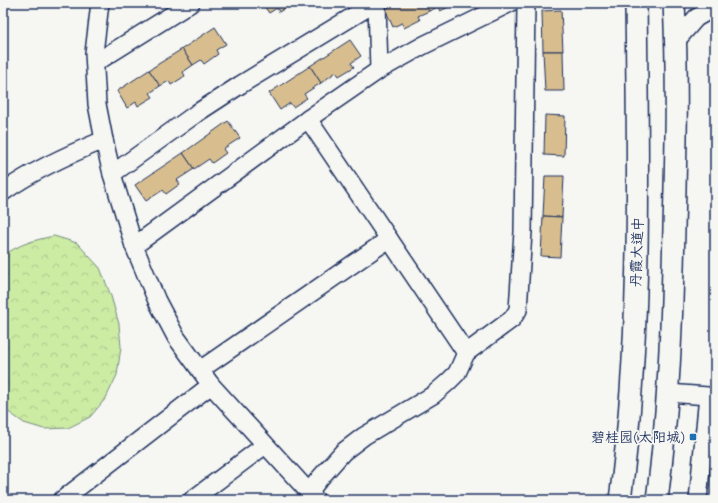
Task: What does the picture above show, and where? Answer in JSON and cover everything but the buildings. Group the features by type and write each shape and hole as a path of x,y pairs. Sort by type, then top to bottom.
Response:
{"main road":[{"name":"丹霞大道中","path":"620,500 625,462 631,388 639,180 636,3"},
{"path":"658,500 668,393 673,290 676,176 676,41 674,3"}],"street":[{"path":"100,3 94,53 97,104 112,174 134,246 157,301 176,337 211,385 313,496 320,478 343,452 359,440 433,395 457,373 466,353 512,319 518,310 523,232 526,3"},
{"path":"95,63 191,3"},
{"path":"112,174 197,113 240,85 376,3 379,70"},
{"path":"134,246 308,119 379,70 424,44 510,3"},
{"path":"676,41 696,18 715,7"},
{"path":"308,119 466,353"},
{"path":"3,192 16,183 70,153 104,140"},
{"path":"200,370 389,239"},
{"path":"62,500 211,385"},
{"path":"668,393 708,396 698,500"},
{"path":"192,500 265,445"}],"green space":[{"path":"54,236 77,243 100,268 111,296 119,324 121,347 117,375 106,398 90,417 68,428 44,429 24,423 3,408 3,256 15,248 27,243"}],"place":[{"name":"碧桂园(太阳城)","path":"693,437"}]}
